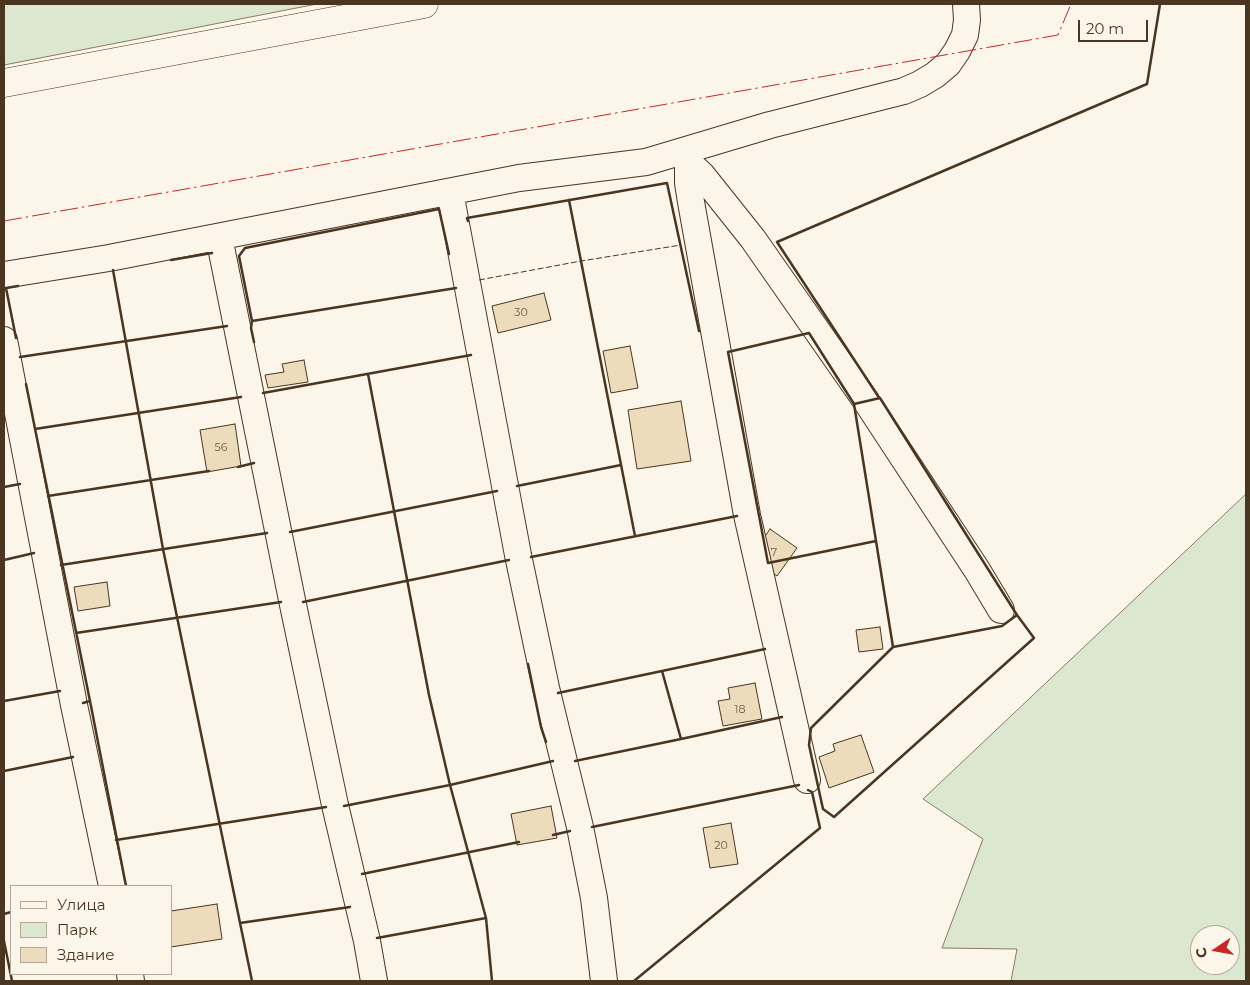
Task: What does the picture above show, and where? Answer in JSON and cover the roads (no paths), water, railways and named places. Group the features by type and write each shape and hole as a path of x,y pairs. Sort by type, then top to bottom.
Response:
{"main road":[{"path":"4,83 424,4"}],"lane":[{"path":"4,274 110,258 545,174 624,166 688,156 770,125 904,90 920,84 948,64 957,51 965,35 967,20 966,4"},
{"path":"688,156 753,239 866,401 977,570 1001,610"},
{"path":"688,156 688,183 692,211 747,515 807,780"},
{"path":"450,192 518,555 546,688 580,827 592,890 604,981"},
{"path":"219,237 296,620 335,805 367,941 374,981"},
{"path":"4,340 74,705 112,885"}]}
